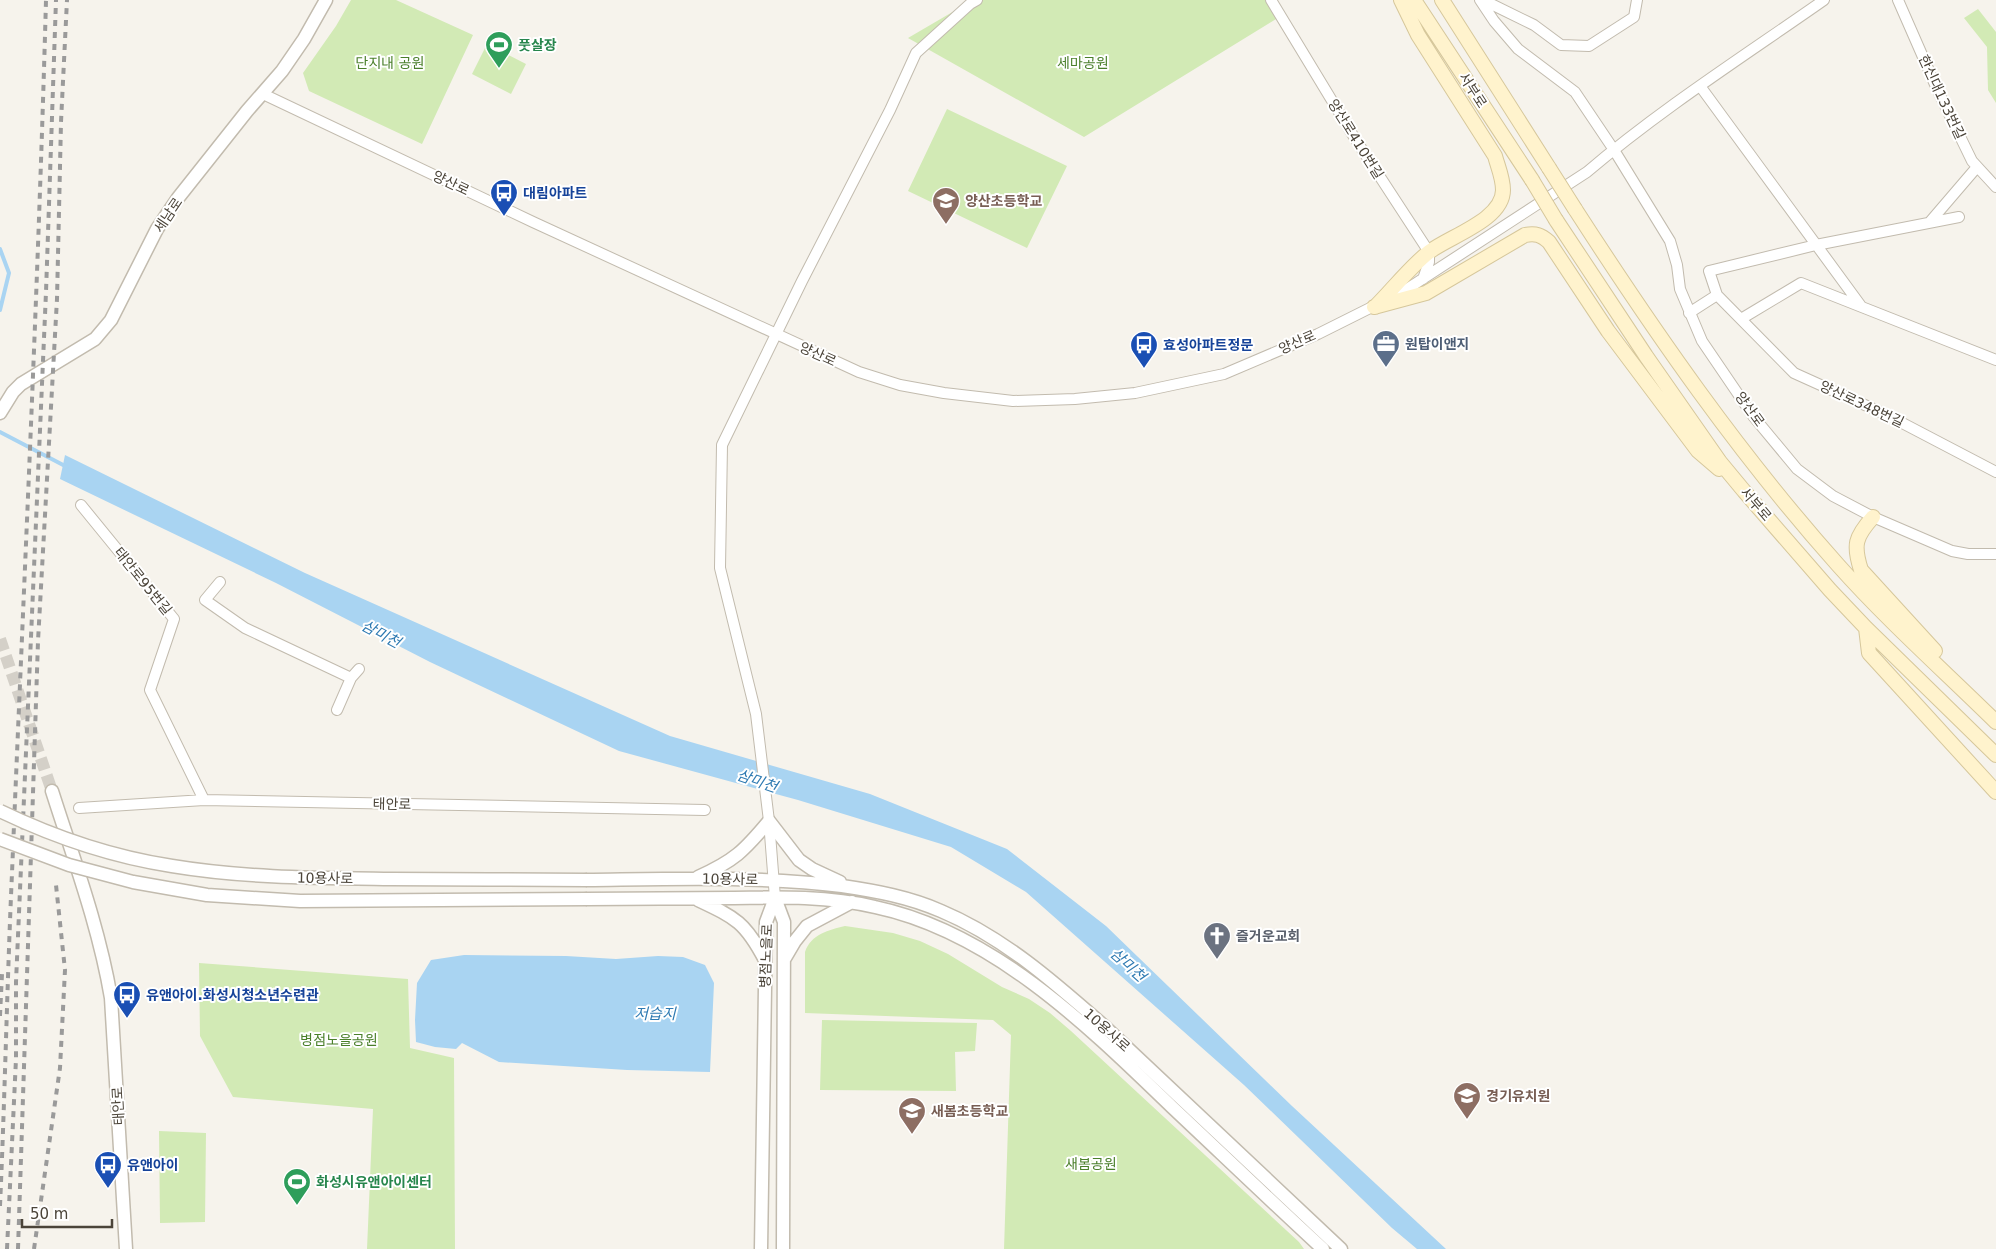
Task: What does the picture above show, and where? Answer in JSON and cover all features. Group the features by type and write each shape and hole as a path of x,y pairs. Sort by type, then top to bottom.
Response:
{"main road":[{"path":"1374,307 1429,252 1487,217 1498,206 1503,191 1501,174 1495,156 1418,35 1401,0"},
{"name":"서부로","path":"1414,0 1646,356 1720,462 1830,590 1866,628 1996,755"},
{"name":"서부로","path":"1442,0 1629,293 1706,401 1776,493 1838,566 1996,722"},
{"path":"1374,307 1426,293 1525,235 1534,233 1542,236 1549,242 1608,331 1698,451 1744,491"},
{"path":"1873,517 1856,539 1856,554 1861,570 1996,722"},
{"path":"1866,628 1869,653 1996,792"}],"street":[{"name":"세남로","path":"3,408 13,392 21,384 95,339 111,320 121,304 143,254 163,221 196,176 282,72 326,0"},
{"path":"774,898 769,821 756,714 720,568 722,445 890,110 916,54 970,4 977,0"},
{"name":"양산로410번길","path":"1271,0 1354,137 1429,252"},
{"name":"양산로","path":"1481,0 1494,21 1518,49 1575,92 1614,150 1670,241 1677,265 1680,289 1702,341 1753,416 1797,469 1833,496 1873,517 1952,551 1968,554 1996,554"},
{"path":"1481,0 1534,25 1561,45 1588,46 1634,16 1637,0"},
{"path":"1614,150 1700,86 1824,0"},
{"name":"한신대133번길","path":"1898,0 1937,89 1972,161 1996,187"},
{"path":"1700,86 1862,306"},
{"name":"양산로","path":"263,94 533,222 859,372 900,385 944,393 1012,401 1075,399 1134,392 1224,374 1404,292 1587,172 1614,150"},
{"path":"1929,223 1978,167"},
{"path":"1689,312 1718,295 1709,271 1816,245 1959,217"},
{"path":"1423,279 1429,262 1429,252"},
{"path":"1741,319 1801,283 1996,360"},
{"name":"양산로348번길","path":"1718,295 1794,373 1887,415 1996,472"},
{"name":"태안로95번길","path":"81,505 174,619 150,690 204,800"},
{"path":"220,582 205,600 245,628 351,678"},
{"path":"336,710 351,678 359,669"},
{"name":"태안로","path":"52,791 93,917 104,957 111,998 126,1249"},
{"name":"태안로","path":"79,808 204,800 705,810"},
{"name":"10용사로","path":"0,811 28,825 106,851 173,867 228,873 310,878 587,880 693,878 773,880 848,887 903,897 942,911 991,937 1033,966 1104,1026 1341,1249"},
{"path":"693,878 724,865 737,856 769,821"},
{"path":"769,821 799,860 812,869 848,887"},
{"name":"10용사로","path":"0,838 69,865 103,874 172,890 225,896 300,901 774,898 846,902 903,914 949,932 986,953 1035,985 1067,1010 1107,1045 1322,1249"},
{"path":"694,898 735,918 752,938 765,961 771,957 778,958 784,962 795,941 807,926 846,902 833,894 836,889 848,887"},
{"name":"병점노을로","path":"761,1249 766,922 774,898"},
{"name":"병점노을로","path":"774,898 784,922 783,1249"}],"green space":[{"name":"단지내 공원","path":"351,0 396,0 473,35 422,144 309,91 303,73 336,26"},
{"name":"세마공원","path":"973,0 1271,0 1281,16 1084,137 908,38"},
{"path":"1978,9 1996,32 1996,103 1988,90 1987,47 1964,18"},
{"name":"풋살장","path":"487,44 526,64 511,94 472,74"},
{"path":"947,109 1067,166 1027,248 908,191"},
{"name":"새봄공원","path":"845,926 893,933 920,941 948,954 1002,987 1029,999 1050,1013 1299,1242 1304,1249 1004,1249 1011,1035 993,1020 805,1013 805,952 816,937"},
{"name":"병점노을공원","path":"199,963 408,979 410,1048 454,1058 455,1249 367,1249 373,1109 233,1097 200,1036"},
{"path":"822,1020 977,1023 975,1051 955,1052 956,1091 820,1090"},
{"path":"159,1131 206,1133 205,1222 160,1223"}],"water":[{"path":"65,455 305,573 670,736 870,794 1007,849 1106,926 1292,1106 1446,1249 1417,1249 1392,1228 1244,1085 1026,892 951,847 798,800 619,751 430,662 276,583 60,479"},
{"name":"저습지","path":"464,955 566,956 616,959 658,956 683,957 705,965 714,983 710,1072 627,1070 499,1062 462,1043 456,1049 435,1047 416,1042 417,983 431,960"}],"waterway":[{"name":"삼미천","path":"0,249 9,273 0,310"},
{"name":"삼미천","path":"0,432 67,467"}],"tunnel":[{"path":"0,639 52,791"}],"railway":[{"path":"0,1206 46,0"},
{"path":"7,1249 16,1059 16,982 46,292 56,0"},
{"path":"18,1249 38,641 57,299 61,122 67,0"},
{"path":"34,1249 60,1068 65,970 56,885"},
{"path":"0,1016 2,974"}],"place":[{"name":"풋살장","path":"499,69"},
{"name":"대림아파트","path":"504,217"},
{"name":"양산초등학교","path":"946,225"},
{"name":"원탑이앤지","path":"1386,368"},
{"name":"효성아파트정문","path":"1144,369"},
{"name":"즐거운교회","path":"1217,960"},
{"name":"유앤아이.화성시청소년수련관","path":"127,1019"},
{"name":"경기유치원","path":"1467,1120"},
{"name":"새봄초등학교","path":"912,1135"},
{"name":"유앤아이","path":"108,1189"},
{"name":"화성시유앤아이센터","path":"297,1206"}]}
